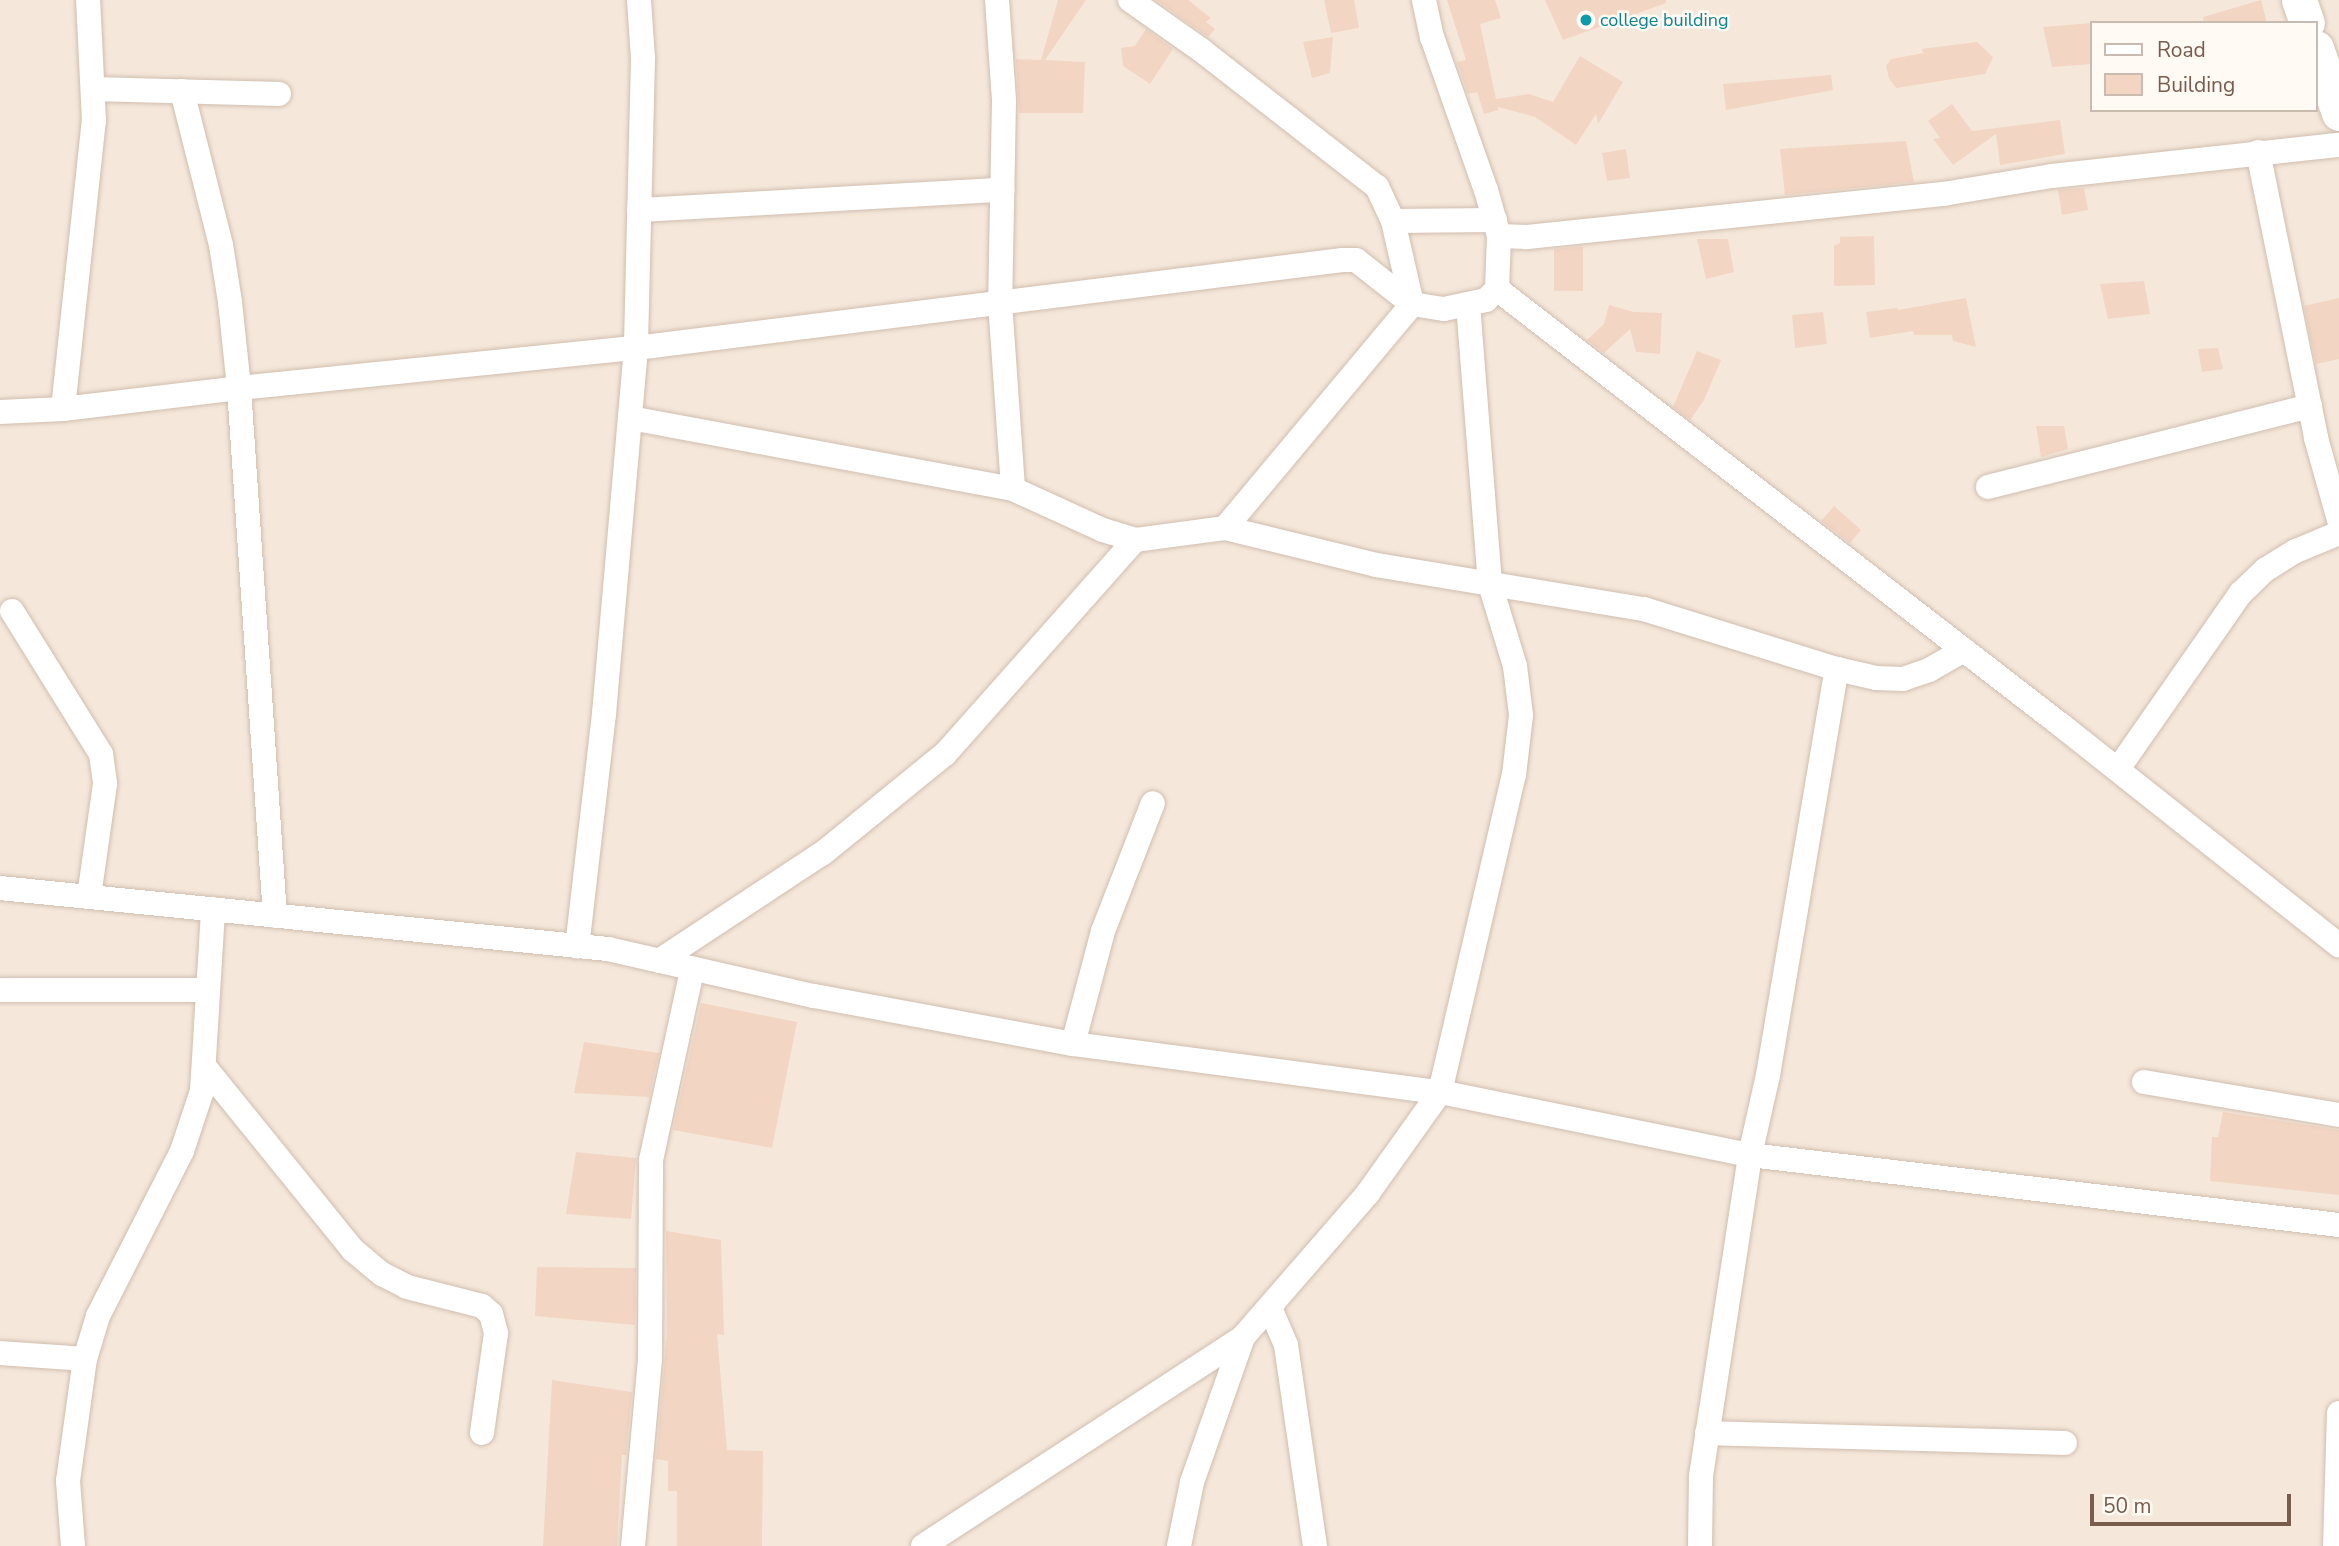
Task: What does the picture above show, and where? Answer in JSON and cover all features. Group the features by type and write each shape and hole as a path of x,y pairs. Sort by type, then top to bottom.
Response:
{"street":[{"path":"63,409 90,169 94,89 88,0"},
{"path":"577,946 604,714 636,348 643,58 639,0"},
{"path":"997,0 1004,101 1000,302 1013,489"},
{"path":"1130,0 1377,187 1393,221 1412,304"},
{"path":"0,412 63,409 239,388 636,348 1343,260 1356,260 1412,304 1444,309 1468,306 1486,300 1497,289 1497,228 1432,37 1424,0"},
{"path":"2299,0 2306,21"},
{"path":"2318,54 2339,113"},
{"path":"94,89 279,94"},
{"path":"182,91 221,245 239,388 275,916"},
{"path":"1393,221 1497,228 1527,237 1943,194 2052,176 2339,145"},
{"path":"2258,152 2310,406 2339,520"},
{"path":"639,210 1002,190"},
{"path":"1497,289 2118,769 2339,945"},
{"path":"1225,528 1412,304"},
{"path":"923,1546 1243,1337 1368,1193 1440,1093 1514,775 1521,715 1514,666 1490,584 1468,306"},
{"path":"1988,487 2310,406"},
{"path":"630,418 1013,489 1103,530 1135,540 1225,528 1377,565 1644,609 1837,669 1875,678 1903,679 1929,670 1964,650"},
{"path":"2118,769 2241,593 2265,570 2296,551 2339,533"},
{"path":"659,961 823,853 945,754 1135,540"},
{"path":"12,611 101,754 105,784 89,897"},
{"path":"1700,1546 1701,1476 1750,1155 1768,1075 1837,669"},
{"path":"1073,1044 1103,931 1153,803"},
{"path":"0,888 608,949 814,996 1073,1044 1440,1093 1750,1155 2339,1225"},
{"path":"73,1546 68,1481 85,1359 98,1316 182,1151 202,1091 213,909"},
{"path":"633,1546 650,1359 651,1160 692,970"},
{"path":"0,990 207,990"},
{"path":"204,1066 354,1250 382,1274 407,1287 482,1306 491,1314 496,1333 482,1433"},
{"path":"2144,1082 2339,1115"},
{"path":"1270,1308 1286,1345 1315,1546"},
{"path":"1179,1546 1192,1482 1243,1337"},
{"path":"0,1353 85,1359"},
{"path":"2335,1546 2339,1413"},
{"path":"1707,1433 2065,1443"}],"shaded area":[{"path":"0,0 2339,0 2339,1546 0,1546"}],"building":[{"path":"1058,0 1086,0 1045,60 1085,62 1083,113 1019,113 1016,59 1041,60"},
{"path":"1156,0 1188,0 1211,18 1206,22 1215,29 1208,37"},
{"path":"1324,0 1354,0 1359,28 1331,33"},
{"path":"1447,0 1495,0 1501,18 1480,24 1496,99 1529,94 1553,102 1580,56 1623,82 1598,124 1596,114 1576,145 1535,117 1498,107 1498,110 1484,114 1477,92 1468,94 1457,62 1466,60"},
{"name":"college building","path":"1545,0 1666,0 1666,3 1563,40"},
{"path":"2261,0 2266,21 2204,21 2203,17"},
{"path":"2090,23 2090,64 2052,67 2043,27"},
{"path":"1146,29 1173,49 1150,84 1123,66 1121,48 1135,46"},
{"path":"1333,37 1330,73 1312,78 1303,42"},
{"path":"1977,42 1993,57 1985,74 1896,88 1889,78 1886,66 1891,59 1924,53 1921,49"},
{"path":"1831,75 1833,90 1726,110 1723,84"},
{"path":"1952,104 1972,131 2060,120 2065,154 2000,165 1996,134 1953,165 1933,139 1940,138 1928,121"},
{"path":"1906,141 1914,182 1785,195 1780,149"},
{"path":"1626,149 1630,178 1607,181 1602,153"},
{"path":"2084,188 2088,210 2062,215 2058,190"},
{"path":"1874,236 1875,285 1834,286 1834,246 1840,243 1840,237"},
{"path":"1697,239 1728,239 1734,272 1706,279"},
{"path":"1583,247 1583,291 1554,291 1554,249"},
{"path":"2144,281 2150,314 2108,319 2100,284"},
{"path":"1966,298 1976,347 1953,341 1952,335 1914,335 1913,331 1870,338 1866,312 1898,310"},
{"path":"2339,298 2339,359 2316,364 2304,306"},
{"path":"1609,305 1634,312 1662,313 1660,354 1636,352 1630,329 1604,353 1587,340 1604,324"},
{"path":"1823,312 1827,344 1795,348 1792,315"},
{"path":"2218,348 2223,369 2202,372 2198,349"},
{"path":"1697,351 1721,360 1704,400 1690,420 1673,407"},
{"path":"2036,426 2064,426 2068,449 2041,457"},
{"path":"1834,506 1861,530 1850,543 1821,521"},
{"path":"701,1003 797,1022 772,1148 673,1130"},
{"path":"584,1042 659,1053 649,1097 574,1093"},
{"path":"2223,1112 2339,1130 2339,1195 2210,1181 2212,1137 2218,1137"},
{"path":"576,1152 636,1158 631,1219 566,1214"},
{"path":"666,1231 721,1240 724,1335 717,1334 727,1450 763,1451 762,1546 677,1546 677,1491 668,1491 668,1461 656,1459 667,1334"},
{"path":"537,1267 636,1268 635,1325 535,1316"},
{"path":"552,1380 632,1392 626,1455 622,1455 617,1546 543,1546"}],"place":[{"name":"college building","path":"1586,20"}]}
